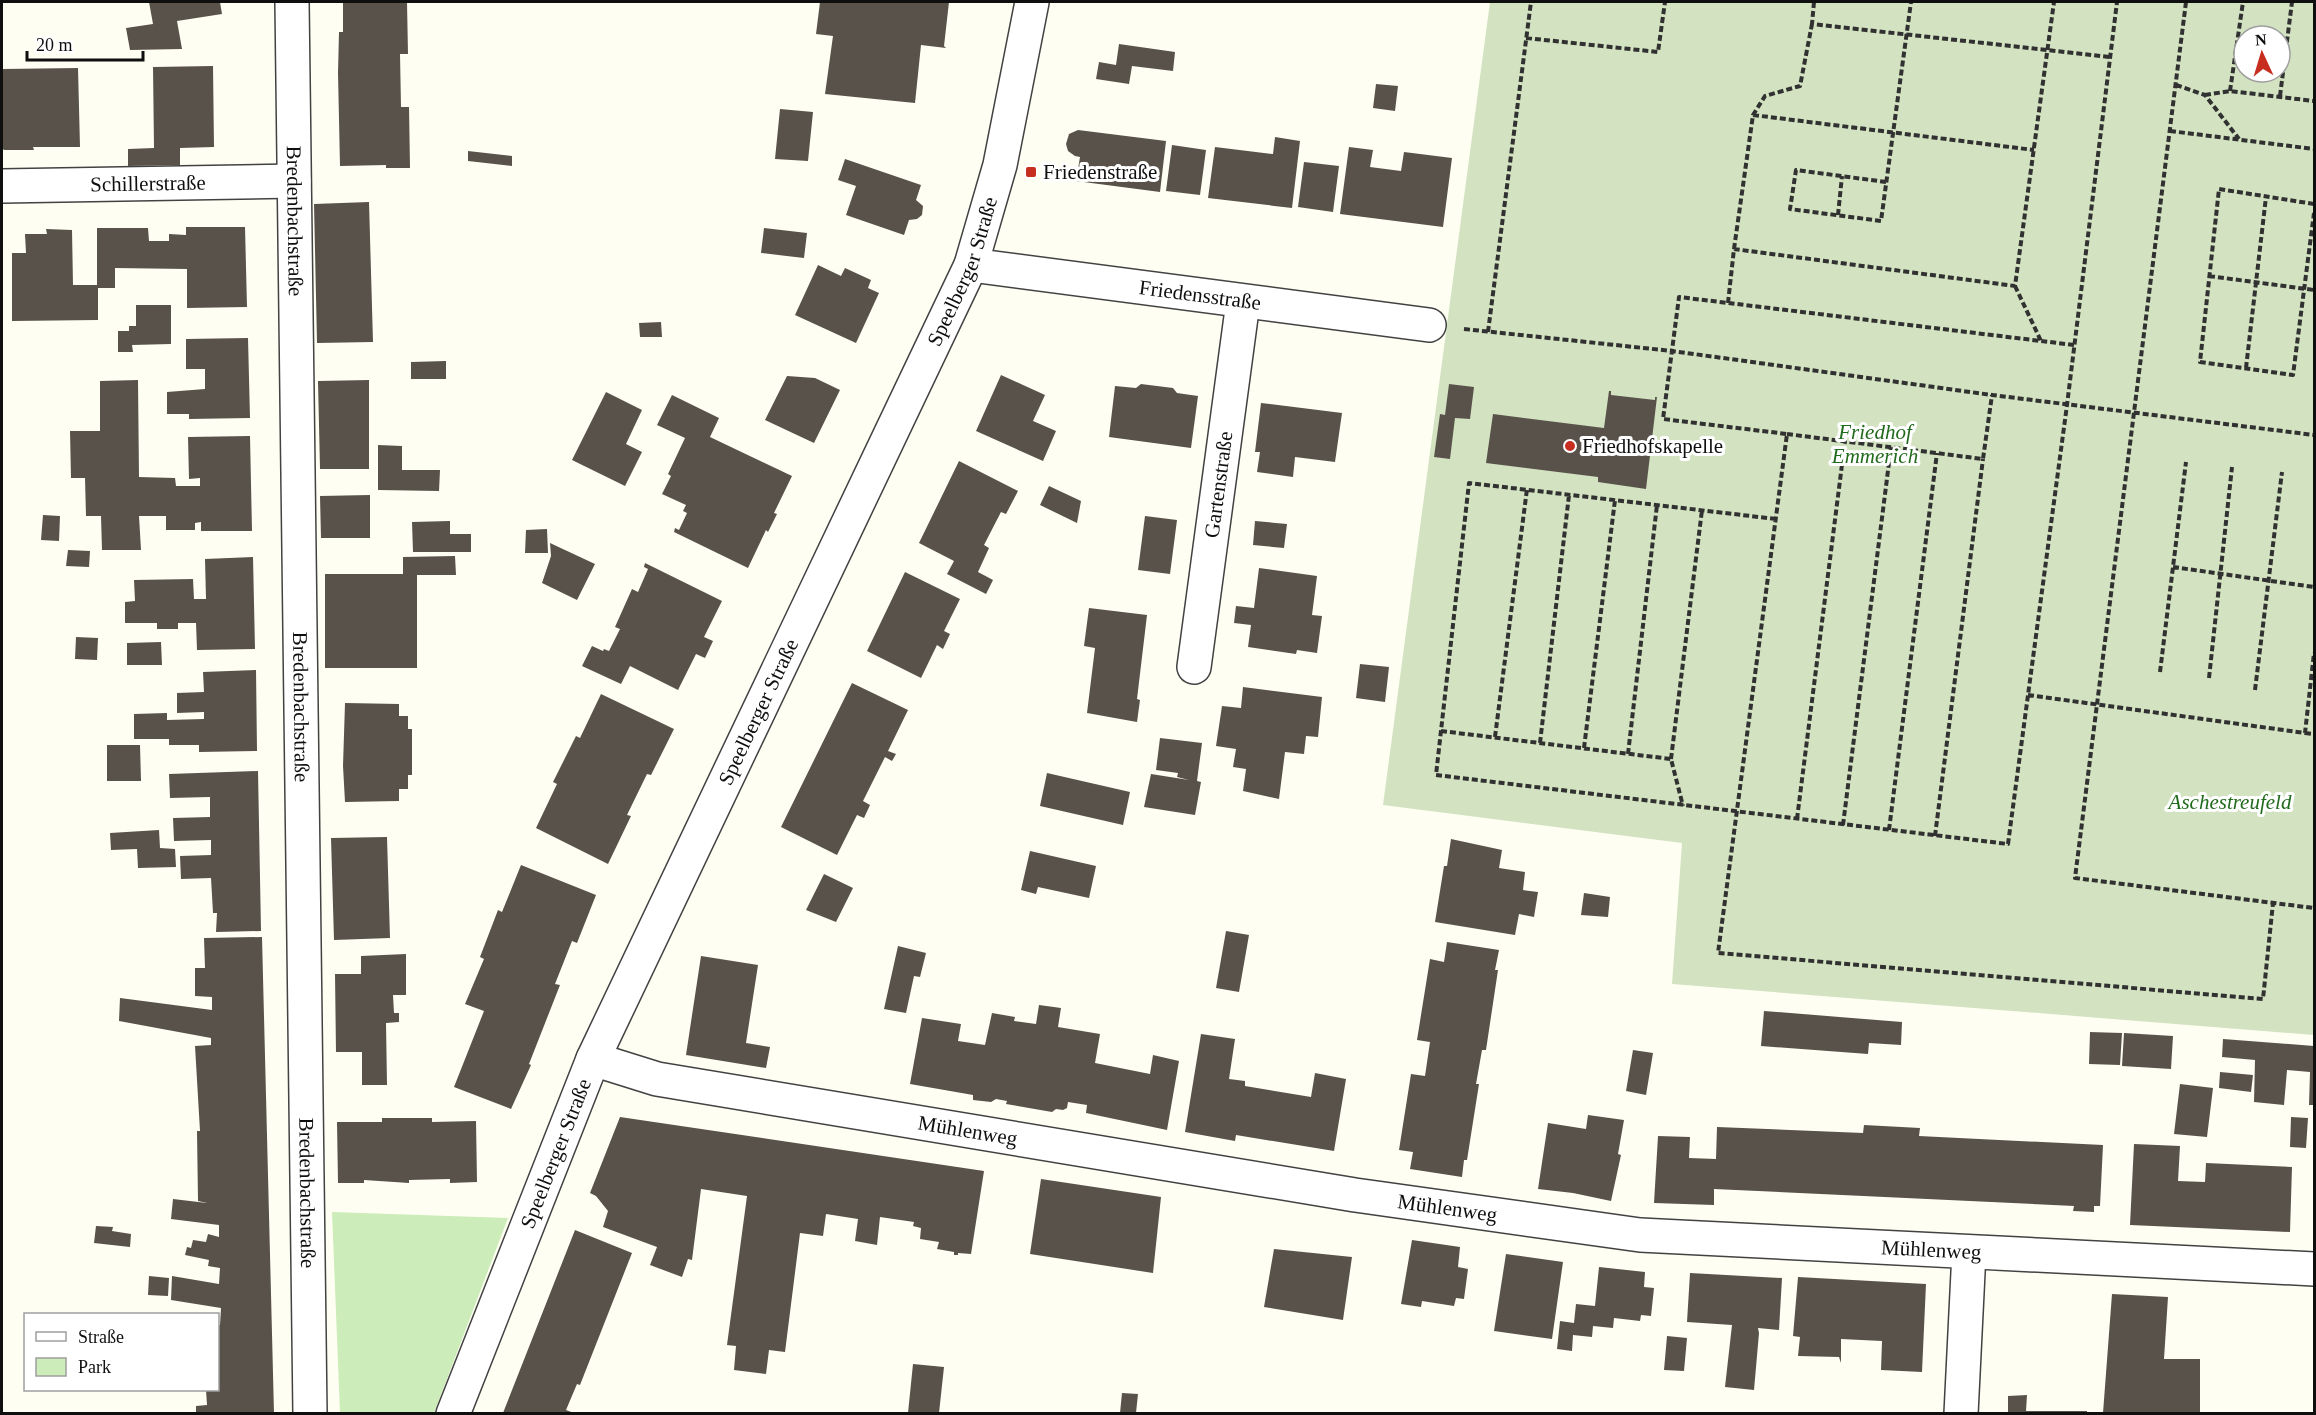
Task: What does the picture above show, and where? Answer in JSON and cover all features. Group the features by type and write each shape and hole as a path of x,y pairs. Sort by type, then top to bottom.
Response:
{"street":[{"name":"Bredenbachstraße","path":"292,2 310,1413"},
{"name":"Speelberger Straße","path":"453,1413 593,1059 971,265 1000,165 1032,2"},
{"name":"Schillerstraße","path":"2,186 294,181"},
{"name":"Friedensstraße","path":"971,265 1429,325"},
{"name":"Gartenstraße","path":"1194,667 1243,302"},
{"name":"Mühlenweg","path":"593,1059 657,1078 1355,1195 1640,1235 2314,1269"},
{"path":"1961,1413 1970,1252"}],"path":[{"path":"1488,332 1531,2"},
{"path":"1526,38 1658,52 1665,2"},
{"path":"1728,303 1753,115 1765,96 1800,86 1814,2"},
{"path":"1886,182 1796,170 1790,209 1881,221 1911,2"},
{"path":"2042,341 2015,286 2054,2"},
{"path":"1776,519 1469,483 1436,775 2008,844 2067,405 2117,2"},
{"path":"2186,2 2075,878 2314,908"},
{"path":"2230,91 2243,2"},
{"path":"2280,96 2292,2"},
{"path":"1812,24 2110,57"},
{"path":"2176,85 2205,95 2230,91 2314,101"},
{"path":"2205,95 2239,139"},
{"path":"1753,115 2034,150"},
{"path":"2170,131 2314,149"},
{"path":"1838,215 1842,176"},
{"path":"2314,204 2219,189 2200,362 2293,375 2314,213"},
{"path":"2246,368 2266,197"},
{"path":"1734,249 2015,286"},
{"path":"2209,276 2314,290"},
{"path":"1983,459 1663,419 1679,297 2074,345"},
{"path":"1429,325 1672,351 2067,405 2314,435"},
{"path":"1935,836 1992,395"},
{"path":"1787,434 1718,953 2263,999 2273,903"},
{"path":"1797,819 1845,441"},
{"path":"1843,825 1891,447"},
{"path":"1889,830 1937,453"},
{"path":"2160,672 2186,462"},
{"path":"2209,678 2232,467"},
{"path":"2255,690 2282,472"},
{"path":"1495,737 1527,489"},
{"path":"1540,743 1569,495"},
{"path":"1584,748 1615,500"},
{"path":"1628,754 1657,505"},
{"path":"1683,806 1671,759 1702,510"},
{"path":"2173,567 2314,587"},
{"path":"2305,733 2314,653"},
{"path":"2028,695 2314,734"},
{"path":"1441,730 1671,759"}],"green space":[{"name":"Friedhof Emmerich","path":"1490,2 2314,2 2314,1035 1672,984 1682,843 1383,805"},
{"path":"332,1212 508,1218 434,1413 340,1413"}],"building":[{"path":"149,2 220,2 222,14 177,21 182,49 130,50 126,28 153,24"},
{"path":"343,2 407,2 408,54 400,54 401,107 409,107 410,168 386,168 386,165 340,166 338,73 339,32 343,32"},
{"path":"820,2 949,2 944,46 946,48 921,45 915,103 825,94 833,36 816,34"},
{"path":"1119,44 1175,52 1173,71 1132,66 1129,84 1096,79 1099,62 1116,65"},
{"path":"213,66 214,147 180,148 180,165 128,166 128,149 154,148 153,67"},
{"path":"78,68 80,147 33,147 34,150 4,150 2,148 2,69"},
{"path":"1376,84 1398,86 1395,111 1373,108"},
{"path":"780,109 813,112 808,161 775,159"},
{"path":"1078,130 1166,141 1160,192 1076,181 1080,157 1068,151 1066,144 1069,134"},
{"path":"1275,137 1300,141 1292,208 1208,198 1215,147 1273,154"},
{"path":"1172,145 1206,150 1200,195 1166,191"},
{"path":"1349,147 1373,150 1370,167 1401,171 1404,152 1452,158 1443,227 1340,214"},
{"path":"468,151 512,156 512,166 468,161"},
{"path":"845,159 921,185 916,200 923,206 922,215 917,219 909,220 904,235 846,215 856,186 838,180"},
{"path":"1304,162 1339,166 1333,212 1298,207"},
{"path":"369,202 373,342 317,343 314,204"},
{"path":"186,227 245,227 247,307 187,308 187,269 115,268 115,288 98,288 98,320 12,321 12,253 26,253 25,234 47,234 46,229 72,230 73,285 97,285 97,228 148,228 149,241 169,241 169,234 186,235"},
{"path":"764,228 807,233 804,258 761,253"},
{"path":"818,265 841,276 845,268 871,280 868,288 879,293 856,343 795,315"},
{"path":"136,305 171,305 171,344 132,345 133,352 118,352 118,331 129,331 129,326 136,326"},
{"path":"661,322 662,337 640,337 639,323"},
{"path":"248,338 250,418 189,419 189,414 167,414 167,392 205,389 205,369 186,369 186,339"},
{"path":"446,361 446,379 411,379 411,362"},
{"path":"1001,375 1045,395 1033,421 1056,431 1043,461 976,431"},
{"path":"787,376 815,378 840,390 814,443 765,420"},
{"path":"138,380 139,477 175,478 176,486 200,486 200,478 189,479 188,437 250,436 252,531 201,531 201,522 195,523 195,530 166,530 166,516 139,516 141,550 102,550 101,516 86,516 85,478 71,478 70,431 100,431 100,381"},
{"path":"369,380 369,469 320,469 318,381"},
{"path":"1141,384 1173,388 1177,393 1198,396 1191,448 1109,437 1115,386 1136,388"},
{"path":"1449,384 1474,387 1470,419 1455,418 1450,459 1434,457 1440,414 1445,415"},
{"name":"Friedhofskapelle","path":"1609,391 1611,395 1655,400 1657,397 1646,489 1598,482 1598,477 1486,463 1493,414 1604,428"},
{"path":"606,392 642,410 626,444 642,452 625,486 572,460"},
{"path":"672,395 719,418 710,437 792,476 774,513 777,514 768,532 766,530 748,568 674,532 675,528 679,530 687,513 683,511 686,505 662,494 671,476 668,474 685,438 657,425"},
{"path":"1261,403 1342,413 1335,462 1295,457 1293,477 1257,472 1260,452 1255,452"},
{"path":"378,445 402,446 402,470 440,470 439,491 378,490"},
{"path":"959,461 1018,491 1006,514 1001,512 984,545 989,548 978,572 993,580 986,594 947,574 954,561 919,543"},
{"path":"1049,486 1081,501 1077,523 1040,505"},
{"path":"370,495 370,538 321,538 320,496"},
{"path":"43,515 60,516 59,541 41,540"},
{"path":"1145,516 1177,520 1170,574 1138,570"},
{"path":"450,521 450,534 471,534 471,552 413,552 412,522"},
{"path":"1255,521 1287,524 1284,548 1253,545"},
{"path":"547,529 548,553 525,553 526,530"},
{"path":"550,543 595,564 577,600 542,583 551,556"},
{"path":"68,550 90,551 89,567 66,566"},
{"path":"455,556 456,575 417,575 417,668 325,668 325,574 403,574 403,557"},
{"path":"253,557 255,649 197,650 196,623 178,623 178,629 157,629 157,623 125,623 125,602 135,601 134,580 193,579 194,599 206,599 205,559"},
{"path":"645,563 722,601 704,637 713,641 705,658 696,654 678,690 630,666 621,684 582,666 592,646 609,651 620,629 615,627 632,589 638,592 648,569 644,567"},
{"path":"1259,568 1317,576 1312,615 1322,616 1317,653 1297,650 1296,654 1248,647 1251,625 1234,623 1236,606 1254,608"},
{"path":"905,572 960,599 944,631 950,634 943,649 937,645 921,678 867,651"},
{"path":"1089,608 1147,615 1137,699 1140,700 1137,722 1087,713 1095,648 1084,646"},
{"path":"76,637 98,638 97,660 75,659"},
{"path":"161,642 162,665 127,665 127,643"},
{"path":"1360,664 1389,667 1385,702 1356,698"},
{"path":"256,670 257,751 199,752 199,745 169,745 169,739 134,739 134,714 167,713 167,720 204,719 204,712 177,713 177,693 204,692 203,672"},
{"path":"852,683 908,710 888,751 896,754 892,761 885,757 863,801 870,805 864,818 857,815 837,855 781,827"},
{"path":"1243,687 1322,697 1318,737 1306,736 1304,754 1285,752 1279,799 1243,791 1246,769 1233,767 1236,749 1216,746 1222,706 1241,708"},
{"path":"601,694 674,729 651,775 647,774 627,815 631,816 608,864 536,828 557,784 553,782 576,736 580,738"},
{"path":"345,703 399,704 399,716 408,716 408,729 412,729 412,775 408,775 408,789 399,789 399,801 345,802 343,766"},
{"path":"1160,738 1202,743 1197,781 1201,782 1195,815 1144,807 1151,774 1189,780 1177,777 1178,773 1156,770"},
{"path":"107,745 140,745 141,781 107,781"},
{"path":"258,771 261,931 216,932 217,913 213,913 211,878 181,879 180,856 211,855 211,840 174,841 173,818 210,817 210,797 170,798 169,774"},
{"path":"1047,773 1130,792 1123,825 1040,806"},
{"path":"159,830 160,848 175,849 176,867 138,868 137,849 111,850 110,833"},
{"path":"387,837 390,938 334,940 331,838"},
{"path":"1451,839 1502,850 1499,868 1525,872 1523,890 1538,892 1534,917 1519,914 1515,935 1435,922"},
{"path":"1030,851 1096,866 1089,898 1038,887 1036,894 1021,890"},
{"path":"521,865 596,895 577,943 572,941 555,984 560,985 529,1064 531,1065 511,1109 454,1087 484,1011 465,1004 484,959 480,957 498,910 502,912"},
{"path":"824,874 853,888 836,922 806,910"},
{"path":"1584,893 1610,897 1608,917 1581,915"},
{"path":"1226,931 1249,935 1239,992 1216,988"},
{"path":"262,937 274,1413 196,1413 196,1406 207,1405 206,1391 219,1391 221,1308 171,1300 172,1276 219,1284 220,1268 208,1266 209,1260 185,1255 187,1247 191,1248 193,1240 206,1242 208,1234 219,1237 219,1225 171,1219 173,1199 207,1203 198,1201 197,1131 200,1131 195,1046 211,1045 211,1038 119,1021 120,998 212,1010 212,997 195,996 195,968 205,968 204,938"},
{"path":"1447,942 1499,950 1486,1050 1482,1050 1476,1084 1479,1084 1467,1160 1464,1160 1462,1177 1410,1169 1413,1152 1399,1150 1411,1074 1425,1076 1430,1042 1417,1040 1430,959 1444,962"},
{"path":"898,946 926,953 920,977 914,976 906,1013 884,1009"},
{"path":"406,954 406,995 393,995 394,1013 399,1013 399,1022 386,1023 387,1085 362,1085 362,1052 336,1052 335,974 361,974 361,956"},
{"path":"701,956 758,965 746,1043 770,1047 766,1068 686,1055"},
{"path":"1039,1005 1061,1008 1058,1027 1100,1034 1095,1063 1150,1074 1153,1055 1179,1061 1167,1130 1086,1113 1087,1105 1068,1102 1067,1108 1056,1109 1052,1112 1006,1104 1007,1101 996,1099 991,1102 973,1100 973,1095 910,1084 922,1018 961,1024 958,1041 985,1045 992,1013 1015,1017 1014,1021 1036,1024"},
{"path":"1764,1011 1902,1022 1901,1045 1869,1043 1868,1054 1761,1046"},
{"path":"2090,1032 2122,1033 2120,1065 2089,1064"},
{"path":"2124,1033 2173,1036 2171,1069 2122,1066"},
{"path":"1201,1034 1235,1039 1229,1079 1245,1081 1245,1086 1311,1097 1315,1073 1346,1079 1334,1151 1236,1135 1235,1141 1185,1132"},
{"path":"2223,1039 2314,1046 2314,1105 2309,1105 2310,1072 2287,1070 2284,1105 2254,1102 2255,1060 2222,1057"},
{"path":"1633,1050 1653,1053 1646,1095 1626,1091"},
{"path":"2220,1072 2253,1075 2251,1092 2219,1088"},
{"path":"2180,1084 2213,1088 2207,1137 2174,1134"},
{"path":"1588,1115 1624,1120 1618,1154 1621,1155 1611,1201 1538,1189 1548,1123 1586,1129"},
{"path":"620,1117 984,1171 971,1254 954,1255 954,1252 937,1249 939,1242 920,1239 921,1228 913,1226 914,1222 880,1217 877,1245 855,1241 858,1219 826,1214 823,1236 800,1233 785,1352 769,1350 766,1374 734,1370 736,1346 727,1345 747,1196 701,1189 692,1260 688,1259 682,1277 650,1265 657,1247 603,1227 608,1211 596,1196 590,1193"},
{"path":"2291,1117 2308,1118 2306,1148 2290,1147"},
{"path":"382,1118 432,1118 432,1122 476,1121 477,1182 450,1183 450,1179 409,1180 409,1183 364,1180 364,1183 338,1183 337,1122 382,1122"},
{"path":"1864,1125 1920,1128 1919,1136 2103,1145 2100,1206 2094,1206 2094,1212 2073,1211 2074,1206 1714,1189 1714,1205 1654,1203 1658,1136 1690,1137 1689,1158 1716,1159 1717,1127 1863,1133"},
{"path":"2134,1144 2180,1146 2178,1181 2205,1182 2206,1163 2292,1167 2290,1232 2130,1225"},
{"path":"1041,1179 1161,1197 1153,1273 1030,1254"},
{"path":"96,1226 113,1227 112,1231 131,1234 130,1247 94,1243"},
{"path":"575,1230 632,1253 580,1385 577,1384 566,1410 574,1413 503,1413"},
{"path":"1412,1240 1460,1247 1458,1267 1468,1269 1464,1299 1456,1298 1454,1306 1422,1301 1421,1307 1401,1304"},
{"path":"1274,1249 1352,1257 1343,1320 1264,1307"},
{"path":"1506,1254 1563,1262 1552,1339 1494,1331"},
{"path":"1599,1267 1645,1272 1644,1287 1654,1288 1651,1316 1641,1315 1640,1321 1614,1318 1613,1328 1593,1326 1592,1337 1573,1335 1572,1351 1557,1349 1560,1321 1574,1323 1576,1304 1595,1306"},
{"path":"1690,1273 1782,1278 1779,1330 1758,1328 1754,1390 1725,1387 1732,1325 1687,1322"},
{"path":"149,1276 169,1278 168,1296 148,1295"},
{"path":"1798,1277 1926,1284 1922,1372 1881,1370 1882,1341 1841,1339 1841,1363 1839,1357 1798,1356 1800,1337 1793,1336"},
{"path":"2112,1294 2168,1297 2164,1359 2200,1359 2200,1413 2103,1413"},
{"path":"1667,1336 1687,1338 1684,1371 1664,1370"},
{"path":"913,1364 944,1367 939,1413 908,1413"},
{"path":"1122,1393 1138,1394 1136,1413 1120,1413"},
{"path":"2027,1395 2026,1411 2087,1411 2087,1413 2008,1413 2008,1396"}],"place":[{"name":"Friedenstraße","path":"1031,172"},
{"name":"Friedhofskapelle","path":"1570,446"}],"park label":[{"name":"Aschestreufeld","path":"2230,802"}]}
